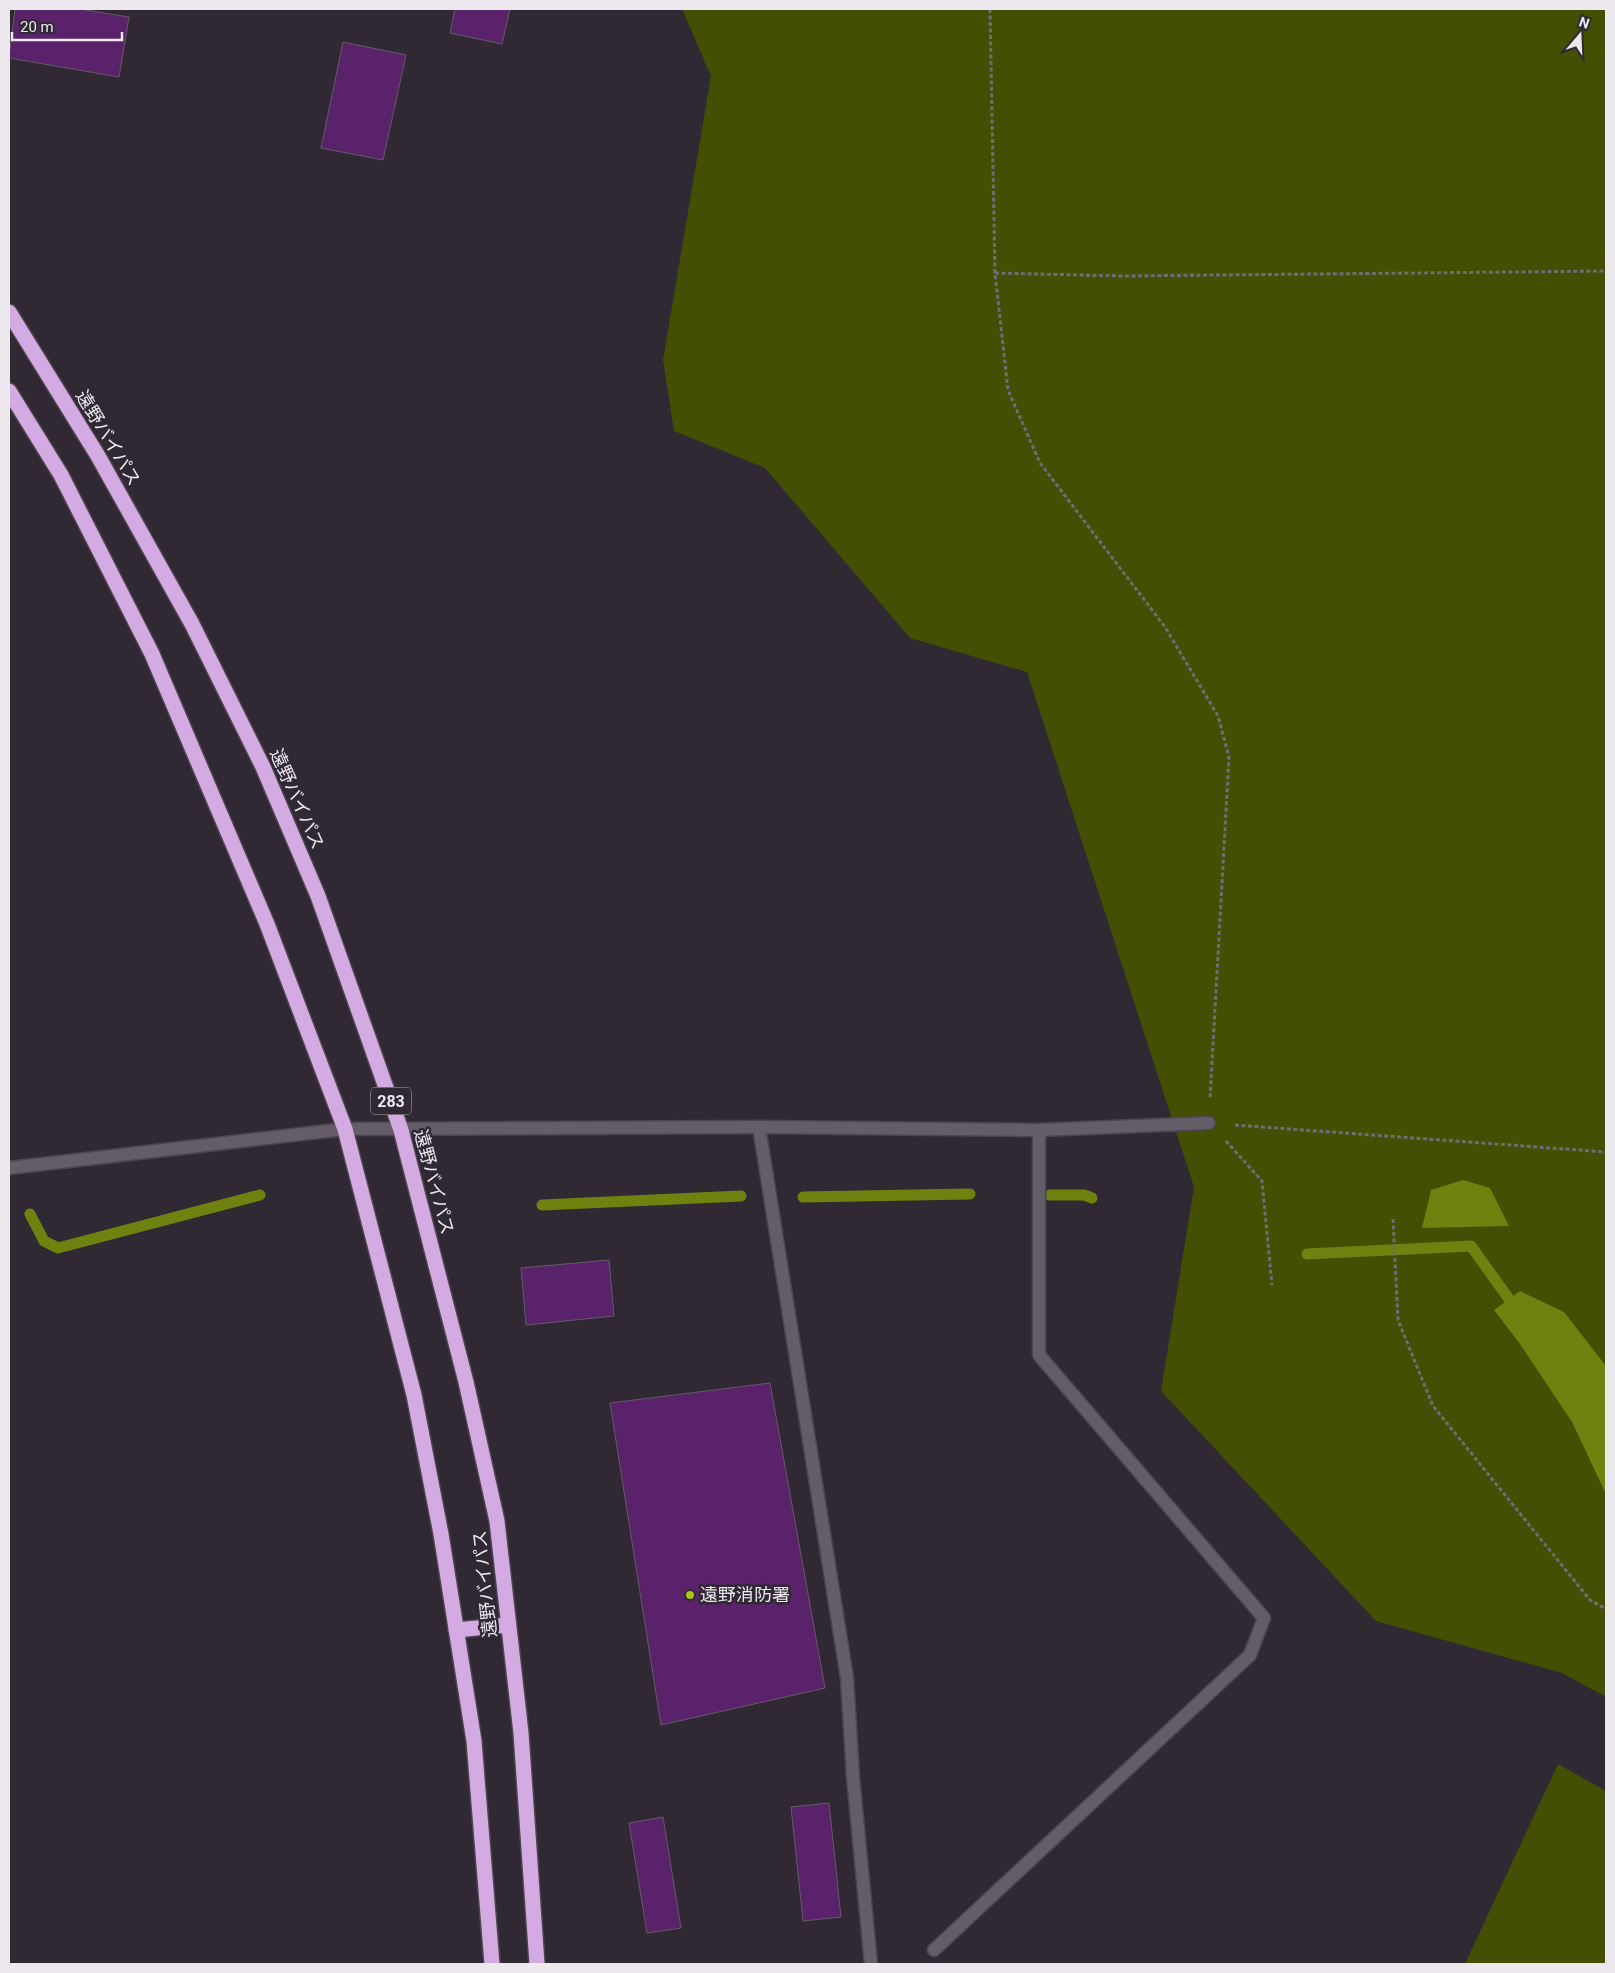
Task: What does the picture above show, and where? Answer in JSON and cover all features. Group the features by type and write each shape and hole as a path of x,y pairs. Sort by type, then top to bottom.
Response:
{"highway":[{"name":"遠野バイパス","path":"9,312 98,456 141,532 192,624 263,767 318,896 401,1130 466,1382 495,1512 521,1733 537,1964"},
{"name":"遠野バイパス","path":"9,391 61,475 152,654 267,924 344,1129 414,1395 441,1534 474,1741 492,1964"},
{"path":"456,1630 508,1624"}],"street":[{"path":"9,1168 344,1129 759,1127 1040,1130 1209,1123"},
{"path":"759,1127 847,1678 853,1777 871,1964"},
{"path":"934,1950 1250,1656 1264,1618 1039,1355 1040,1130"}],"path":[{"path":"990,9 995,273 1008,390 1040,463 1165,626 1218,716 1229,757 1209,1123 1262,1181 1272,1285"},
{"path":"995,273 1123,276 1606,271"},
{"path":"1209,1123 1606,1152"},
{"path":"1393,1219 1398,1320 1432,1406 1590,1600 1606,1609"}],"shaded area":[{"path":"682,9 1606,9 1606,1697 1562,1673 1376,1621 1161,1391 1194,1187 1027,672 910,638 765,468 674,431 663,360 711,76"},
{"path":"1463,1180 1490,1188 1509,1226 1422,1228 1431,1190"},
{"path":"1520,1291 1564,1312 1606,1366 1606,1494 1572,1422 1520,1344 1494,1310"},
{"path":"1558,1764 1606,1791 1606,1964 1465,1964"}],"building":[{"path":"15,9 79,9 129,17 119,77 9,58"},
{"path":"455,9 510,9 502,44 450,33"},
{"path":"343,42 406,55 383,160 321,148"},
{"path":"609,1260 614,1316 526,1325 521,1268"},
{"path":"770,1383 825,1688 661,1725 610,1403"},
{"path":"829,1803 841,1917 803,1921 791,1807"},
{"path":"663,1817 681,1928 647,1933 629,1823"}],"waterway":[{"path":"803,1197 970,1194"},
{"path":"30,1214 44,1241 58,1248 260,1195"},
{"path":"1050,1195 1084,1195 1092,1198"},
{"path":"542,1205 741,1196"},
{"path":"1307,1254 1471,1246 1509,1299"}],"place":[{"name":"遠野消防署","path":"690,1595"}]}
